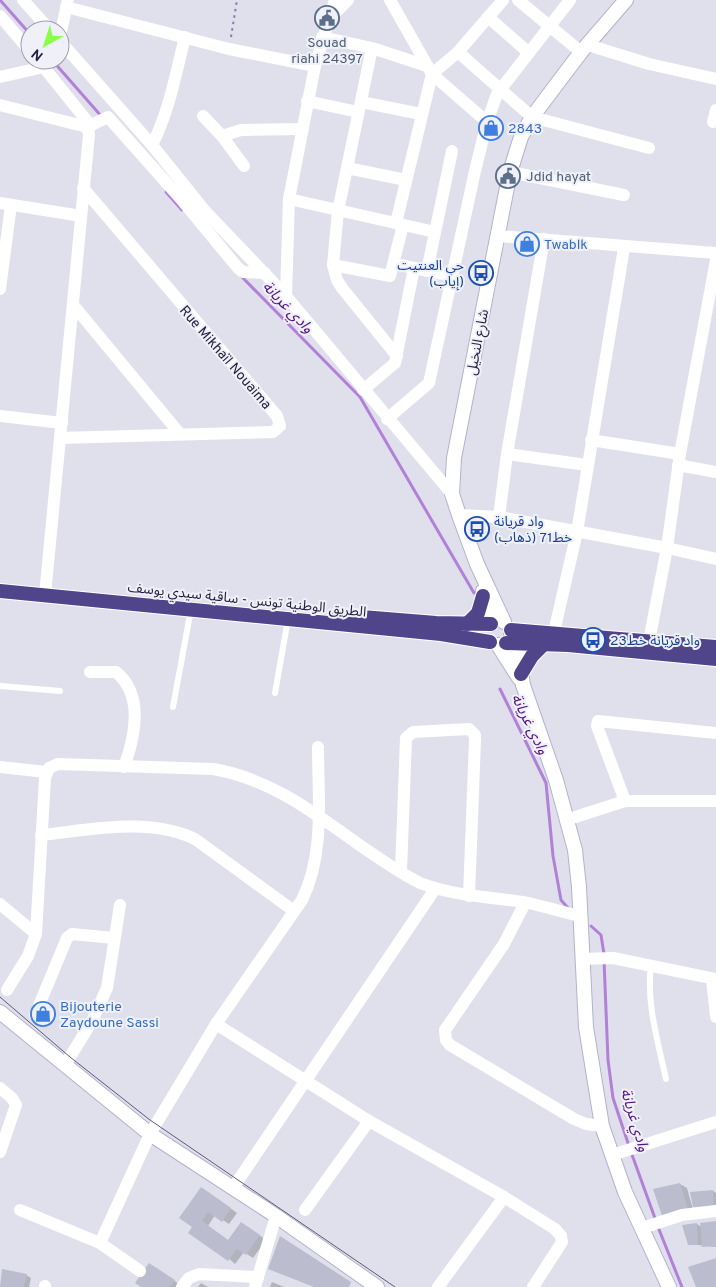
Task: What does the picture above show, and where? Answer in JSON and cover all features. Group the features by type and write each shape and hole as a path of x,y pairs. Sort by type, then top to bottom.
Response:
{"highway":[{"name":"الطريق الوطنية تونس - ساقية سيدي يوسف","path":"0,583 46,591 191,609 441,634 503,636 554,632 716,647"},
{"name":"الطريق الوطنية تونس - ساقية سيدي يوسف","path":"0,591 46,591 436,624 467,624 542,646 568,646 716,659"},
{"path":"467,624 478,613 484,596"},
{"path":"522,679 532,656 542,646"}],"main road":[{"name":"شارع النخيل","path":"503,636 452,494 454,458 510,172 521,136 532,117 584,48 626,0"},
{"path":"477,564 484,596 522,679 556,780 575,850 586,1027 602,1126 612,1155 651,1225 669,1287"},
{"path":"503,636 522,679"},
{"path":"0,1012 150,1134 276,1216 377,1287"}],"street":[{"path":"23,0 41,20"},
{"path":"286,296 289,198 315,66 322,37 332,16 335,0"},
{"path":"332,16 348,0"},
{"path":"390,0 429,70 487,122"},
{"path":"333,265 388,276 392,273 395,264 406,180 429,70 458,52 503,0"},
{"path":"518,0 550,27 584,48 716,79"},
{"path":"387,419 429,383 487,122 500,88 570,0"},
{"path":"64,20 67,4 229,49 315,66"},
{"path":"0,16 20,39"},
{"path":"488,17 529,53"},
{"path":"152,145 159,131 171,94 185,37"},
{"path":"322,37 372,48 429,70"},
{"path":"372,48 338,211 333,265 337,280 342,288 398,356"},
{"path":"70,52 152,145 205,211 286,296 387,419 452,494"},
{"path":"458,52 532,117 648,148"},
{"path":"0,77 22,70"},
{"path":"46,70 89,127 74,306 46,591"},
{"path":"308,101 421,114"},
{"path":"0,105 89,127 119,108"},
{"path":"108,116 238,268 243,272 265,273"},
{"path":"202,116 222,136 244,166"},
{"path":"222,136 241,130 302,129"},
{"path":"427,271 452,151"},
{"path":"347,168 406,180"},
{"path":"510,172 624,195"},
{"name":"Rue Mikhaïl Nouaima","path":"60,438 274,432 279,429 280,421 83,188"},
{"path":"289,198 338,211 435,232"},
{"path":"0,289 5,204 81,216"},
{"path":"498,236 624,248 716,253"},
{"path":"499,517 507,454 544,239"},
{"path":"554,632 577,532 624,248"},
{"path":"649,641 667,548 679,459 716,260"},
{"path":"395,264 453,276"},
{"path":"363,390 392,367 398,356 414,268"},
{"path":"74,306 180,434"},
{"path":"0,416 62,423"},
{"path":"591,440 679,459 716,472"},
{"path":"507,454 587,465"},
{"path":"458,515 499,517 716,559"},
{"path":"90,672 116,672 130,686 134,704 134,726 124,767"},
{"path":"625,801 597,726 598,721 716,733"},
{"path":"401,870 406,738 413,732 469,729 475,735 469,896"},
{"path":"100,1243 150,1134 216,1024 294,911 309,885 314,867 318,817 318,747"},
{"path":"7,990 28,956 36,934 46,772 52,765 58,764 227,771 272,787 401,870 410,878 435,889 469,896 524,903 580,916"},
{"path":"0,767 25,768 46,772"},
{"path":"566,820 625,801 716,801"},
{"path":"41,835 134,826 154,827 184,834 195,839 294,911"},
{"path":"233,1188 435,889"},
{"path":"524,903 504,944 445,1030 446,1040 450,1045 574,1119 586,1124 602,1126"},
{"path":"0,904 36,934"},
{"path":"64,1064 92,1021 107,988 120,905"},
{"path":"35,1014 47,990 67,938 72,934 114,938"},
{"path":"582,959 613,958 714,979 716,1017"},
{"path":"216,1024 369,1121 504,1197 555,1229 561,1236 560,1248 533,1287"},
{"path":"0,1088 16,1104 0,1152"},
{"path":"305,1210 369,1121"},
{"path":"612,1155 716,1122"},
{"path":"438,1287 504,1197"},
{"path":"20,1210 100,1243 140,1271"},
{"path":"651,1225 682,1215 716,1211"},
{"path":"182,1287 190,1278 199,1274 257,1282 276,1216"}],"lane":[{"path":"173,707 191,609"},
{"path":"275,693 288,619"},
{"path":"0,686 60,691"},
{"path":"651,965 648,985 654,1026 666,1079"}],"path":[{"path":"229,49 237,0"}],"building":[{"path":"680,1183 688,1209 662,1216 653,1189"},
{"path":"201,1187 231,1208 222,1222 208,1212 202,1221 228,1240 241,1222 260,1235 246,1255 237,1249 228,1261 188,1233 192,1227 179,1218"},
{"path":"713,1190 714,1206 693,1207 690,1192"},
{"path":"716,1221 716,1246 702,1247 700,1223"},
{"path":"697,1223 698,1245 688,1245 682,1225"},
{"path":"280,1236 351,1282 349,1287 314,1287 268,1269"},
{"path":"716,1258 716,1287 696,1287 688,1267"},
{"path":"149,1263 175,1280 170,1287 141,1287 135,1283"},
{"path":"2,1269 27,1274 24,1287 0,1287"}],"waterway":[{"name":"وادي غريانة","path":"0,0 20,23"},
{"name":"وادي غريانة","path":"61,70 102,117"},
{"name":"وادي غريانة","path":"166,192 182,210"},
{"name":"وادي غريانة","path":"241,276 360,397 474,593"},
{"name":"وادي غريانة","path":"500,689 546,783 553,856 561,900 568,908"},
{"name":"وادي غريانة","path":"591,926 601,935 604,954"},
{"name":"وادي غريانة","path":"604,960 608,1060 613,1098 629,1146"},
{"name":"وادي غريانة","path":"631,1152 656,1221"},
{"name":"وادي غريانة","path":"658,1227 682,1287"}],"tram line":[{"path":"0,997 70,1057 150,1120 395,1287"}],"place":[{"name":"Souad riahi 24397","path":"327,18"},
{"name":"2843","path":"491,128"},
{"name":"Jdid hayat","path":"508,176"},
{"name":"Twablk","path":"527,244"},
{"name":"حي العنتيت (إياب)","path":"481,273"},
{"name":"واد قريانة خط71 (ذهاب)","path":"477,529"},
{"name":"واد قريانة خط23","path":"593,640"},
{"name":"Bijouterie Zaydoune Sassi","path":"43,1014"}]}
